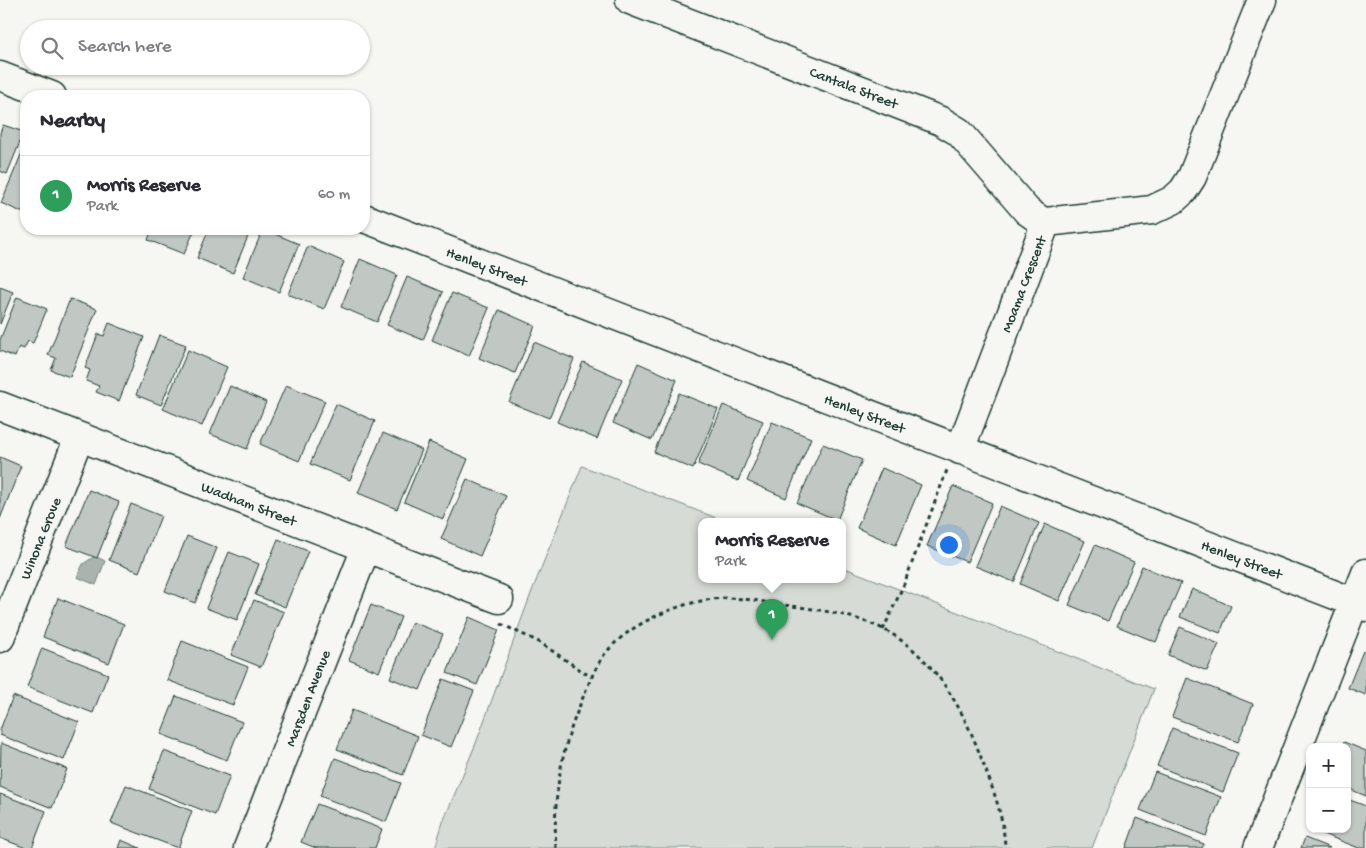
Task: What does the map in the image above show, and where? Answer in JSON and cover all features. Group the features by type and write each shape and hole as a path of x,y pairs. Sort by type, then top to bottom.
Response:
{"street":[{"name":"Cantala Street","path":"630,0 941,121 952,127 966,139 1027,211 1046,222"},
{"name":"Moama Crescent","path":"953,460 1046,222 1152,210 1173,200 1183,191 1192,177 1262,0"},
{"path":"0,76 36,90"},
{"name":"Henley Street","path":"370,220 953,460 1360,605"},
{"name":"Wadham Street","path":"0,406 366,548 499,611"},
{"name":"Winona Grove","path":"0,638 79,437"},
{"name":"Marsden Avenue","path":"248,848 366,548"},
{"path":"1258,848 1360,605 1366,574"}],"path":[{"path":"883,630 900,593 953,460"},
{"path":"556,848 554,824 563,756 591,677 603,657 615,643 631,630 651,618 684,606 727,598 814,609 845,616 883,630 917,652 951,693 965,717 997,800 1005,830 1005,848"},
{"path":"499,611 539,642 591,677"}],"shaded area":[{"path":"582,466 716,518 698,518 698,583 846,583 846,569 1154,689 1092,848 435,848 443,822 476,743 532,591"},
{"path":"95,556 105,561 96,585 77,577 83,564"}],"building":[{"path":"3,125 20,131 20,142 7,174 0,171 0,133"},
{"path":"20,157 20,211 1,203"},
{"path":"150,235 192,235 184,254 148,240"},
{"path":"207,235 249,235 233,273 197,258"},
{"path":"260,235 277,235 299,244 279,292 243,277"},
{"path":"308,246 344,262 324,309 288,294"},
{"path":"360,259 397,275 377,322 341,307"},
{"path":"407,277 443,292 423,340 387,325"},
{"path":"0,287 13,292 0,324"},
{"path":"452,293 489,308 469,356 432,340"},
{"path":"17,297 47,309 33,343 28,341 24,349 19,347 15,357 0,351 0,340"},
{"path":"70,299 97,309 70,377 51,370 56,358 48,355"},
{"path":"499,310 535,326 515,373 479,358"},
{"path":"109,323 144,337 119,401 96,392 99,386 86,381 90,370 85,368 98,334 104,336"},
{"path":"159,335 186,345 161,405 136,395"},
{"path":"534,342 574,359 549,418 509,402"},
{"path":"188,350 227,367 202,426 163,409"},
{"path":"583,362 622,379 597,439 557,422"},
{"path":"638,363 677,380 652,440 613,423"},
{"path":"286,385 325,401 299,461 260,444"},
{"path":"230,386 266,402 247,449 210,434"},
{"path":"679,393 718,409 693,469 654,452"},
{"path":"336,404 375,421 350,480 310,464"},
{"path":"723,405 763,421 738,481 698,464"},
{"path":"772,422 811,438 786,498 747,481"},
{"path":"383,433 422,450 397,509 358,493"},
{"path":"429,442 468,459 443,519 404,502"},
{"path":"823,444 862,460 838,518 832,518 797,503"},
{"path":"0,457 21,466 0,519"},
{"path":"882,468 921,485 896,545 857,528"},
{"path":"467,479 506,496 480,556 441,539"},
{"path":"953,486 992,503 967,562 927,546"},
{"path":"89,490 119,502 97,558 66,546"},
{"path":"131,504 161,516 139,572 109,560"},
{"path":"1000,506 1039,523 1014,582 975,566"},
{"path":"1045,524 1085,541 1059,601 1020,584"},
{"path":"187,536 217,548 195,603 165,591"},
{"path":"278,539 308,551 285,607 255,595"},
{"path":"1095,545 1134,562 1108,621 1069,605"},
{"path":"229,552 259,564 237,620 206,608"},
{"path":"1142,566 1181,583 1156,642 1117,626"},
{"path":"1192,589 1231,606 1220,633 1180,617"},
{"path":"58,598 124,624 109,663 43,637"},
{"path":"254,600 284,612 261,667 231,655"},
{"path":"371,605 401,617 379,672 349,660"},
{"path":"469,617 499,630 477,685 447,673"},
{"path":"412,622 443,634 420,690 390,678"},
{"path":"1180,627 1219,644 1207,671 1168,655"},
{"path":"182,641 248,667 233,705 167,680"},
{"path":"42,648 108,674 93,713 27,687"},
{"path":"1363,651 1366,652 1366,695 1348,688"},
{"path":"1187,678 1253,704 1238,742 1172,717"},
{"path":"443,679 474,691 451,747 421,735"},
{"path":"13,696 79,722 64,760 0,735 0,730"},
{"path":"176,696 242,722 227,760 161,734"},
{"path":"352,710 418,736 403,775 337,749"},
{"path":"1172,728 1238,753 1223,792 1157,766"},
{"path":"1,743 67,769 52,808 0,787"},
{"path":"1351,745 1366,751 1366,796 1351,790"},
{"path":"164,751 230,776 215,815 149,789"},
{"path":"335,758 401,783 386,822 320,796"},
{"path":"1155,772 1221,797 1206,836 1140,810"},
{"path":"126,785 192,811 178,848 111,823"},
{"path":"0,794 46,811 32,848 26,848 0,838"},
{"path":"1351,800 1366,806 1366,848 1359,848 1320,833 1351,833"},
{"path":"317,804 382,829 375,848 316,848 301,842"},
{"path":"1137,818 1204,844 1202,848 1126,848"},
{"path":"1305,838 1330,848 1301,848"},
{"path":"121,840 140,848 118,848"}],"place":[{"name":"Morris Reserve","path":"772,640"}]}
